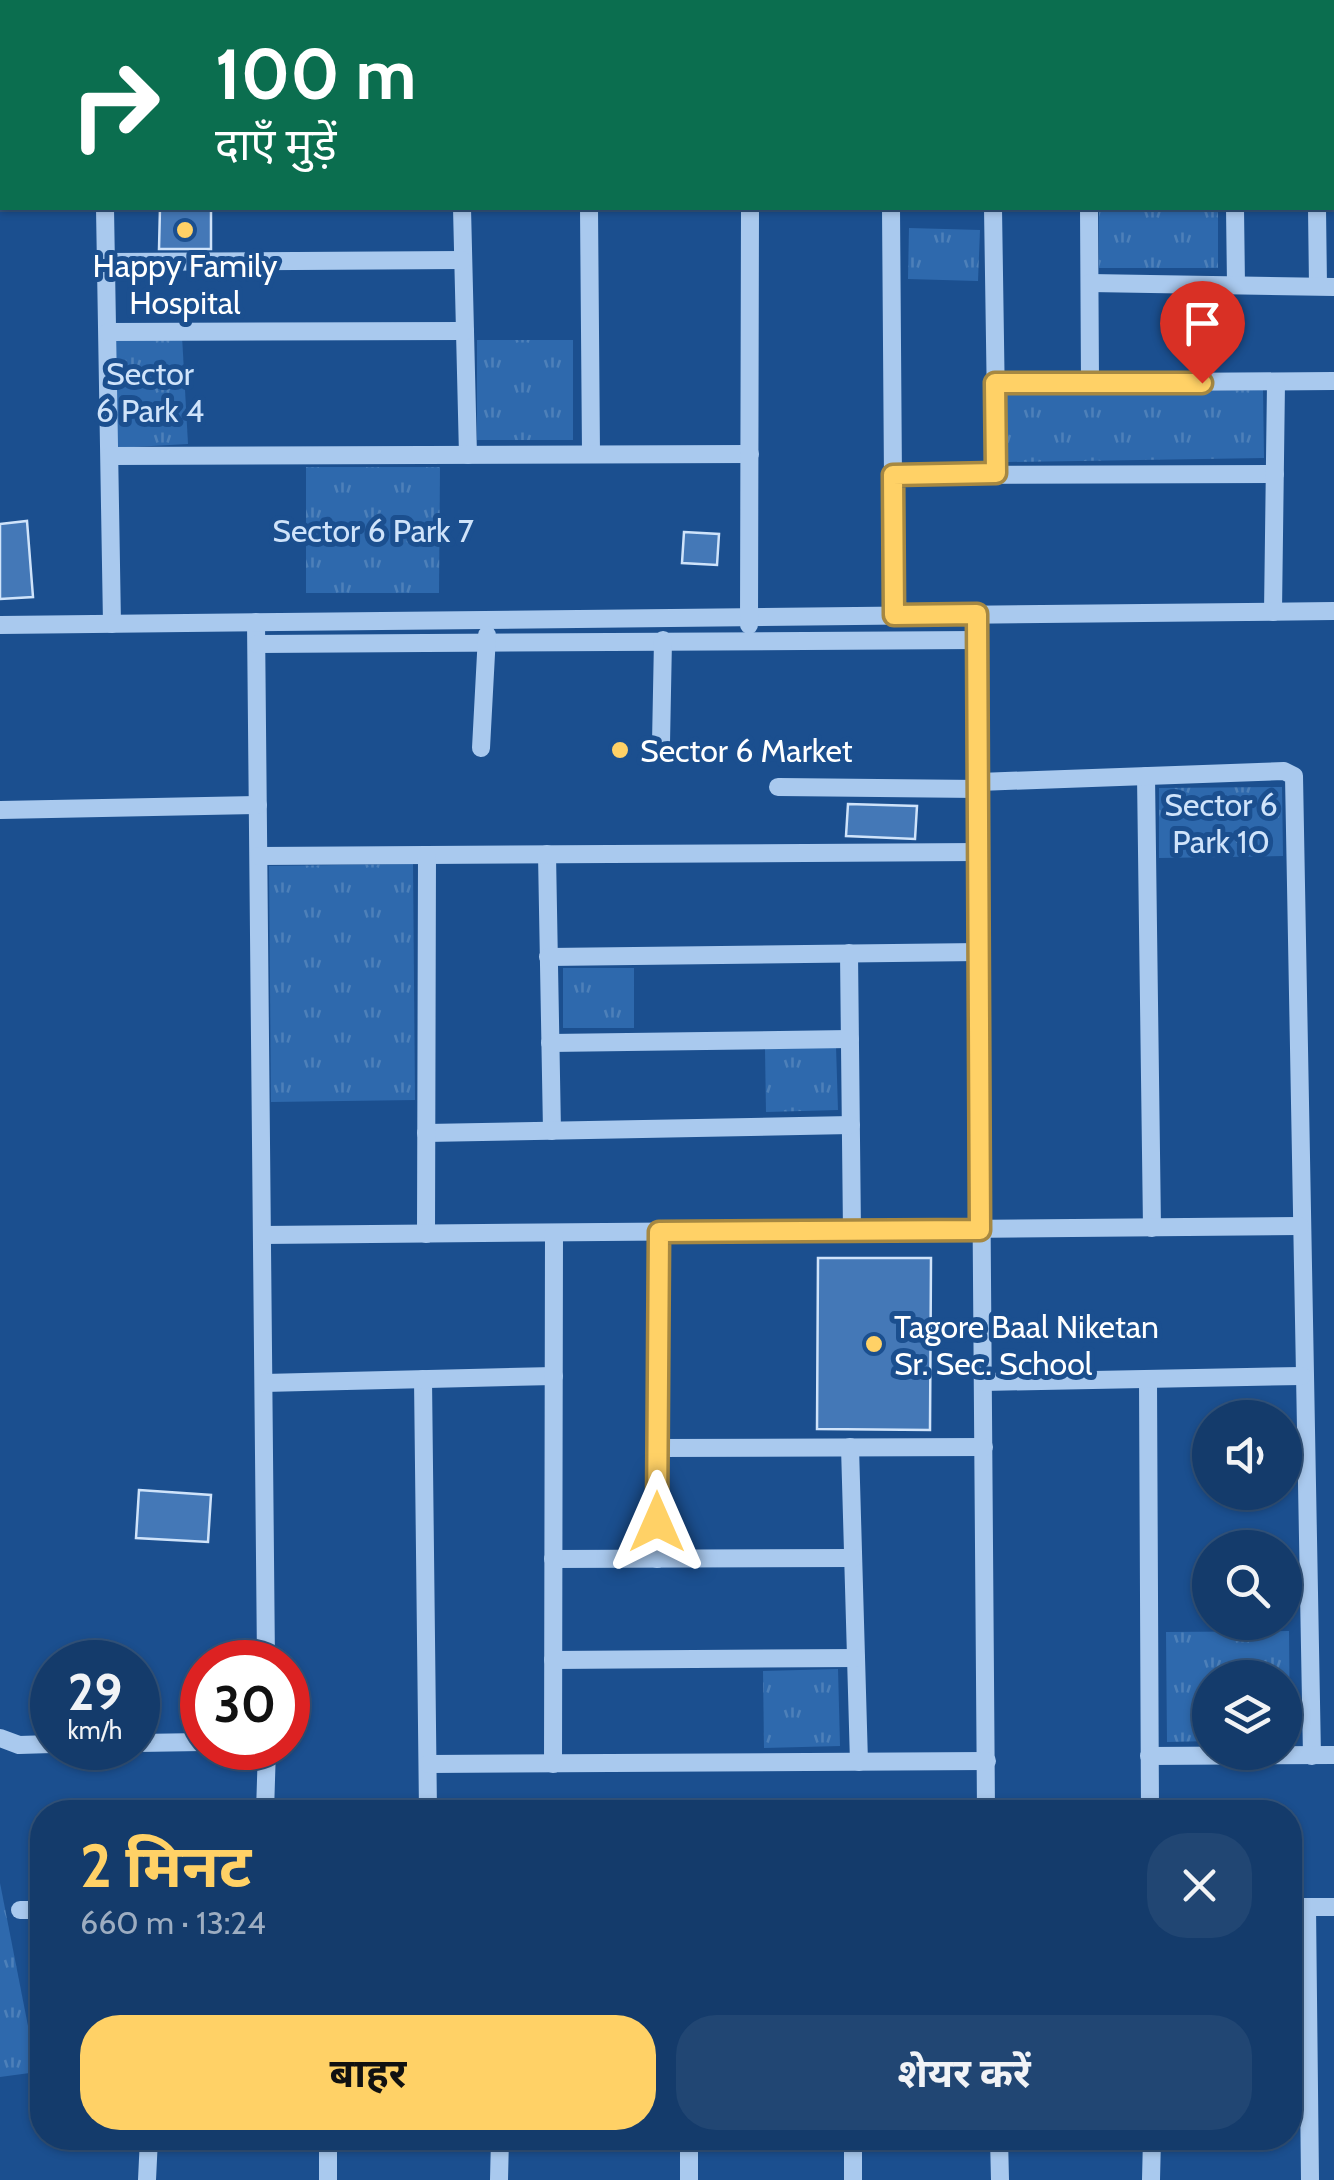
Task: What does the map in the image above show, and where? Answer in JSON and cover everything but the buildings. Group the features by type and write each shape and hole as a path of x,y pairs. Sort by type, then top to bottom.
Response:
{"street":[{"path":"105,210 112,624"},
{"path":"462,210 468,455"},
{"path":"589,210 590,454"},
{"path":"748,641 750,210"},
{"path":"891,210 894,615"},
{"path":"993,210 996,473"},
{"path":"1089,210 1090,382"},
{"path":"1234,210 1236,286"},
{"path":"1090,283 1326,287 1317,210"},
{"path":"107,262 462,260"},
{"path":"108,332 466,330"},
{"path":"995,383 1334,381"},
{"path":"1273,612 1276,383"},
{"path":"110,456 750,454"},
{"path":"893,475 1275,474"},
{"path":"0,625 1334,611"},
{"path":"977,614 986,1800"},
{"path":"481,748 487,620"},
{"path":"256,622 266,1640"},
{"path":"661,743 663,640"},
{"path":"257,644 978,640"},
{"path":"778,787 979,785 1284,771 1294,776 1302,1376 1312,1756"},
{"path":"1146,776 1152,1228"},
{"path":"0,810 258,806"},
{"path":"259,856 979,852"},
{"path":"547,854 552,1131"},
{"path":"426,1234 427,855"},
{"path":"548,957 980,952"},
{"path":"849,954 852,1232"},
{"path":"550,1042 850,1039"},
{"path":"426,1133 851,1125"},
{"path":"262,1235 1300,1226"},
{"path":"657,1559 659,1232"},
{"path":"553,1764 554,1233"},
{"path":"264,1383 554,1376"},
{"path":"984,1382 1302,1376"},
{"path":"423,1379 428,1800"},
{"path":"1148,1379 1150,1800"},
{"path":"658,1448 984,1447"},
{"path":"850,1448 859,1762"},
{"path":"553,1559 853,1558"},
{"path":"553,1660 856,1658"},
{"path":"0,1738 30,1745"},
{"path":"1150,1756 1334,1755"},
{"path":"428,1764 987,1761"},
{"path":"265,1800 266,1770"},
{"path":"1302,1907 1334,1907"},
{"path":"20,1910 30,1910"},
{"path":"1302,2088 1310,2180"},
{"path":"146,2180 147,2150"},
{"path":"328,2150 328,2180"},
{"path":"499,2180 500,2150"},
{"path":"688,2150 688,2180"},
{"path":"852,2150 853,2180"},
{"path":"999,2150 1000,2180"},
{"path":"1152,2150 1152,2180"}],"green space":[{"path":"770,210 875,210 875,211"},
{"path":"1099,210 1218,210 1218,268 1099,268"},
{"path":"909,228 980,230 978,281 908,279"},
{"name":"Sector 6 Park 4","path":"182,336 188,444 115,448 114,337"},
{"path":"477,340 573,340 573,440 477,440"},
{"path":"1263,390 1264,458 1008,462 1007,394"},
{"name":"Sector 6 Park 7","path":"306,467 440,467 439,593 306,593"},
{"name":"Sector 6 Park 10","path":"1282,787 1283,856 1159,858 1159,788"},
{"path":"413,864 415,1100 271,1102 269,866"},
{"path":"563,968 634,968 634,1028 563,1028"},
{"path":"836,1047 838,1110 766,1112 765,1049"},
{"path":"1166,1632 1192,1632 1192,1640 1289,1640 1289,1660 1192,1660 1192,1741 1167,1742"},
{"path":"838,1669 840,1746 764,1748 763,1671"},
{"path":"0,1883 30,2036 30,2073 0,2077"}],"place":[{"name":"Happy Family Hospital","path":"185,230"},
{"name":"Sector 6 Market","path":"620,750"},
{"name":"Tagore Baal Niketan Sr. Sec. School","path":"874,1344"}],"route":[{"path":"657,1522 659,1232 980,1230 977,614 894,615 893,475 996,473 995,383 1202,383"}]}
